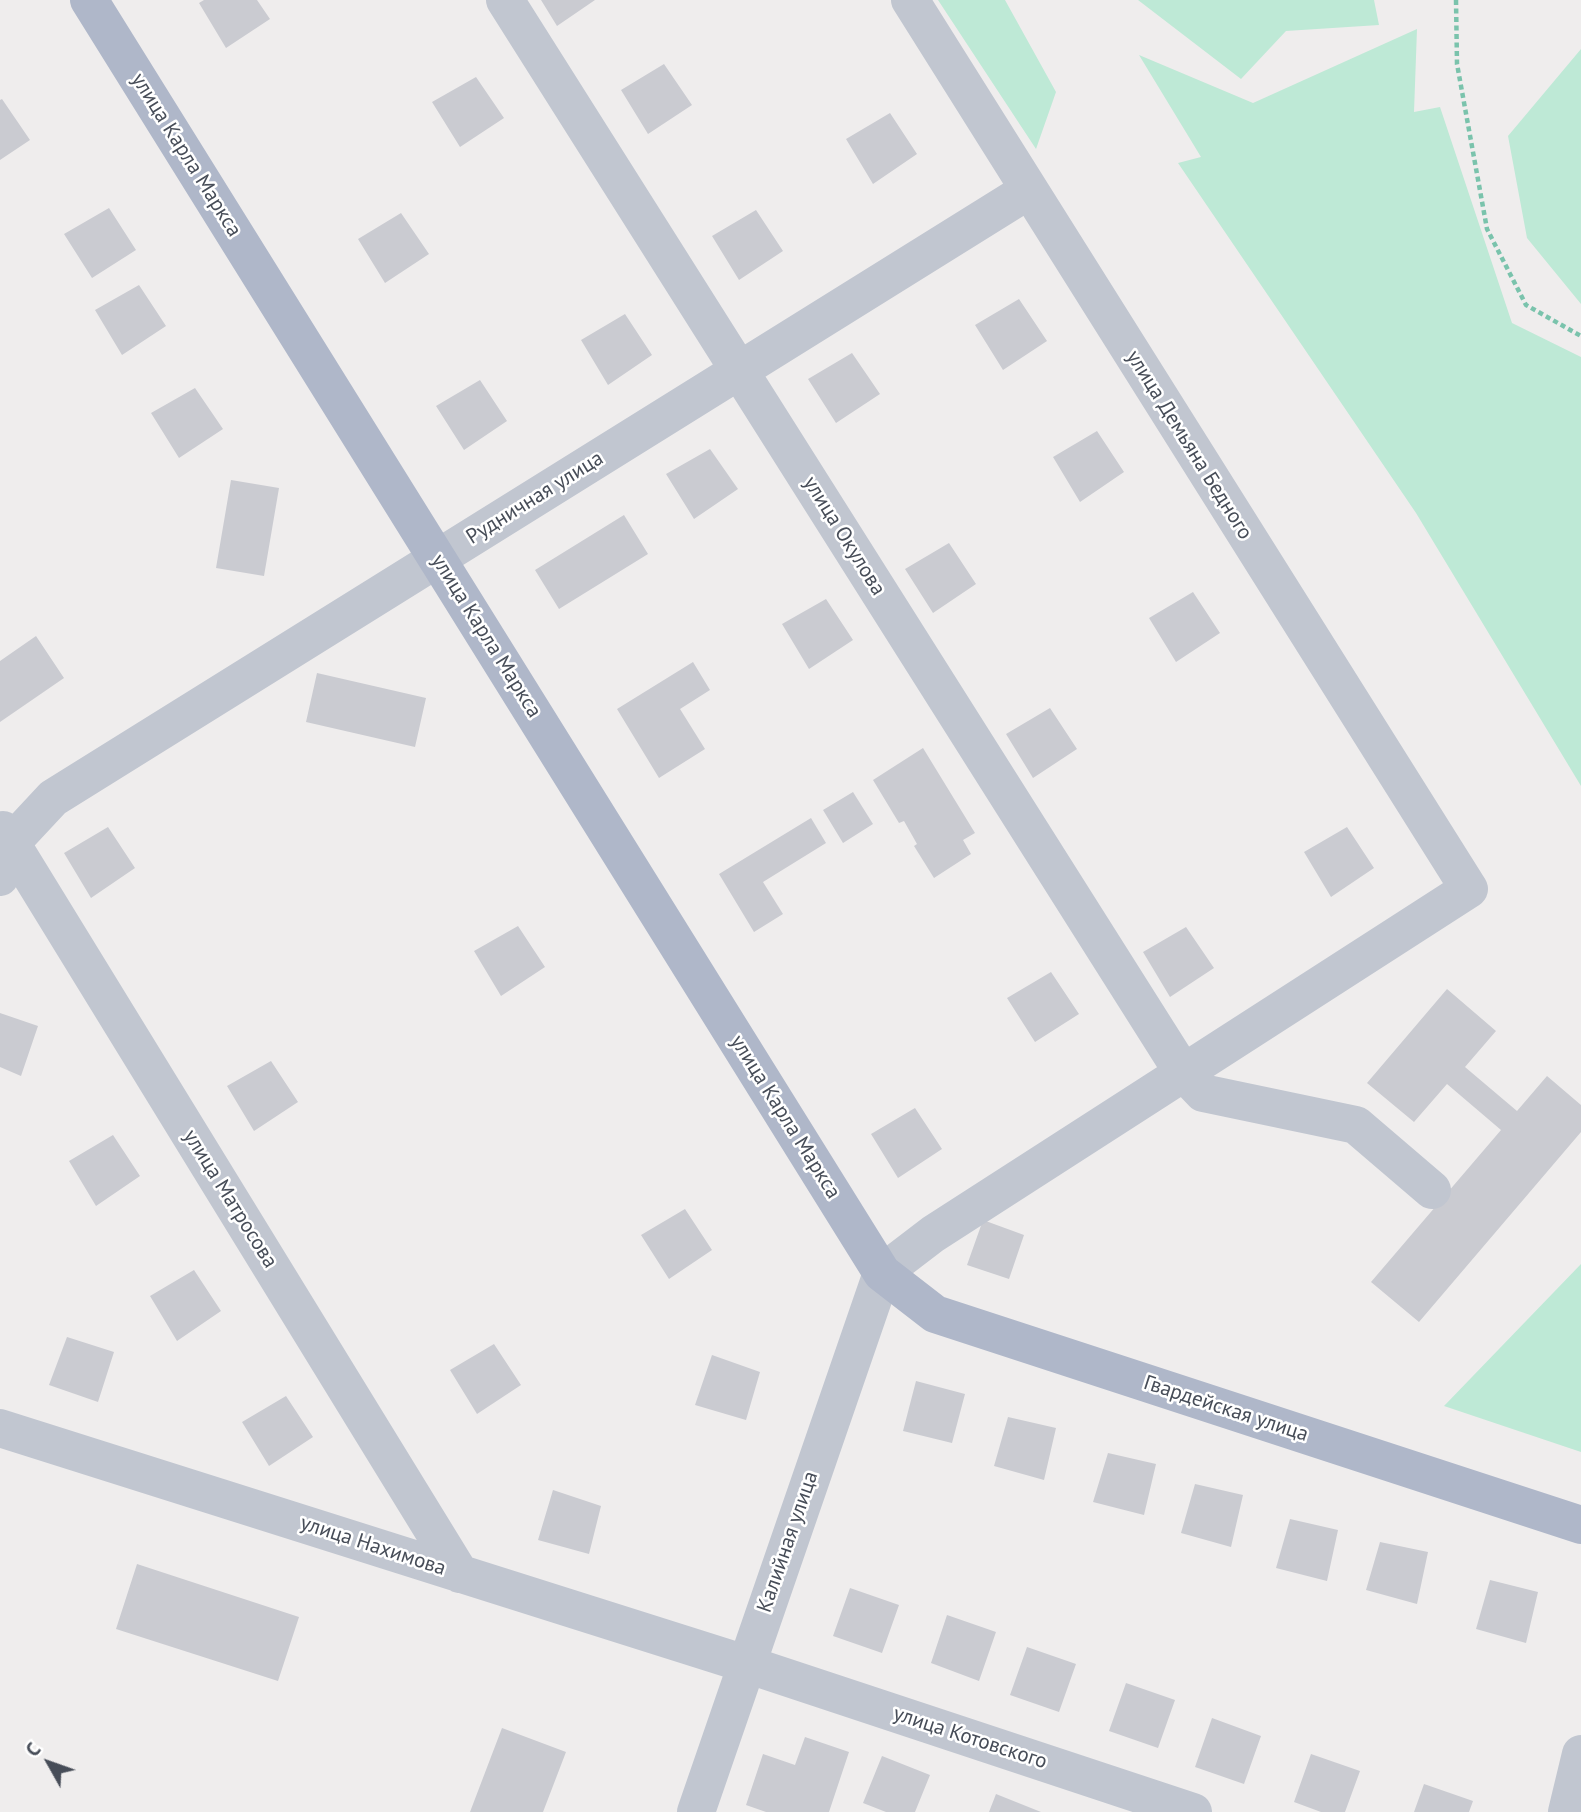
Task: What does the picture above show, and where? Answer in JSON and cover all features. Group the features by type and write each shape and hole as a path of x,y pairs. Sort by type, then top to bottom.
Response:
{"main road":[{"name":"улица Карла Маркса","path":"89,0 882,1273"},
{"name":"Гвардейская улица","path":"882,1273 934,1314 1581,1525"}],"street":[{"name":"улица Окулова","path":"506,0 1182,1072 1203,1093 1356,1125 1432,1190"},
{"name":"улица Демьяна Бедного","path":"910,0 1469,889 1182,1072"},
{"name":"Рудничная улица","path":"4,849 53,798 1029,190"},
{"name":"улица Матросова","path":"4,849 460,1574"},
{"path":"882,1273 933,1234 1182,1072"},
{"name":"Калийная улица","path":"696,1812 882,1273"},
{"name":"улица Нахимова","path":"0,1429 746,1664"},
{"name":"улица Котовского","path":"746,1664 1194,1812"},
{"path":"1567,1812 1581,1754"}],"path":[{"path":"1456,0 1457,64 1487,229 1525,305 1581,336"}],"green space":[{"path":"938,0 1005,0 1056,92 1036,149"},
{"path":"1138,0 1374,0 1379,25 1286,31 1241,79"},
{"path":"1417,29 1414,112 1440,107 1512,323 1581,357 1581,786 1416,513 1178,163 1201,157 1139,55 1253,103"},
{"path":"1581,49 1581,304 1527,238 1508,136"},
{"path":"1581,1264 1581,1452 1444,1406"}],"building":[{"path":"204,0 257,0 270,19 226,48 199,3"},
{"path":"541,0 595,0 557,26"},
{"path":"664,64 692,105 648,134 621,90"},
{"path":"476,77 504,118 460,147 432,102"},
{"path":"2,99 30,140 0,160 0,100"},
{"path":"890,113 917,154 873,184 846,139"},
{"path":"109,208 136,250 92,278 64,234"},
{"path":"756,210 783,251 739,280 712,236"},
{"path":"401,213 429,254 385,283 358,239"},
{"path":"139,285 166,326 122,355 95,310"},
{"path":"1019,299 1047,341 1003,370 975,325"},
{"path":"625,314 652,355 608,385 581,340"},
{"path":"852,353 880,394 836,423 808,379"},
{"path":"480,380 507,421 464,450 436,406"},
{"path":"195,388 223,429 179,458 151,413"},
{"path":"1097,431 1124,472 1080,502 1053,457"},
{"path":"710,449 738,489 694,519 666,474"},
{"path":"231,480 279,488 264,576 216,568"},
{"path":"624,515 648,554 559,609 535,570"},
{"path":"949,543 976,584 933,613 905,569"},
{"path":"1193,592 1220,633 1176,662 1149,618"},
{"path":"826,599 853,640 809,669 782,624"},
{"path":"36,636 64,678 0,722 0,661"},
{"path":"693,662 710,690 680,709 705,749 659,778 617,709"},
{"path":"317,673 426,698 415,747 306,722"},
{"path":"1050,708 1077,749 1033,778 1006,734"},
{"path":"923,748 975,833 963,840 971,854 934,878 914,846 917,844 904,821 899,823 873,780"},
{"path":"853,792 873,824 843,843 823,810"},
{"path":"811,818 826,843 763,882 783,914 754,932 719,874"},
{"path":"108,827 135,868 91,898 64,853"},
{"path":"1347,827 1374,868 1331,897 1304,852"},
{"path":"518,926 545,967 501,996 474,951"},
{"path":"1186,927 1214,968 1170,997 1143,952"},
{"path":"1051,972 1079,1014 1035,1042 1007,998"},
{"path":"1447,989 1496,1031 1465,1067 1517,1111 1547,1076 1581,1105 1581,1132 1419,1322 1371,1282 1501,1130 1447,1084 1414,1122 1367,1083"},
{"path":"0,1013 38,1026 21,1076 0,1067"},
{"path":"271,1061 298,1102 254,1131 227,1086"},
{"path":"915,1108 942,1149 898,1178 871,1134"},
{"path":"113,1135 140,1176 96,1206 69,1161"},
{"path":"685,1209 712,1250 669,1279 641,1235"},
{"path":"983,1220 1024,1235 1009,1279 967,1265"},
{"path":"194,1270 221,1311 177,1341 150,1296"},
{"path":"67,1337 114,1352 98,1402 49,1385"},
{"path":"494,1344 521,1385 477,1414 450,1370"},
{"path":"712,1355 760,1372 746,1420 695,1405"},
{"path":"916,1381 965,1394 952,1443 903,1431"},
{"path":"286,1396 313,1437 269,1466 242,1422"},
{"path":"1008,1417 1056,1428 1044,1480 994,1466"},
{"path":"1108,1453 1156,1464 1144,1515 1093,1502"},
{"path":"1195,1484 1243,1495 1231,1547 1181,1533"},
{"path":"553,1490 601,1506 589,1554 538,1540"},
{"path":"1290,1519 1338,1530 1327,1581 1276,1568"},
{"path":"1380,1542 1428,1552 1417,1604 1366,1590"},
{"path":"137,1564 299,1617 278,1681 116,1629"},
{"path":"1490,1580 1538,1592 1526,1643 1476,1629"},
{"path":"850,1588 899,1605 882,1653 833,1636"},
{"path":"947,1615 996,1632 979,1681 931,1663"},
{"path":"1027,1647 1076,1664 1059,1712 1010,1695"},
{"path":"1126,1683 1175,1700 1158,1748 1109,1731"},
{"path":"1212,1718 1261,1736 1244,1784 1195,1767"},
{"path":"502,1728 566,1752 543,1812 470,1812"},
{"path":"805,1737 849,1752 829,1812 766,1812 746,1805 763,1754 795,1765"},
{"path":"1311,1754 1360,1771 1345,1812 1321,1812 1294,1802"},
{"path":"882,1756 930,1775 915,1812 886,1812 863,1803"},
{"path":"1424,1784 1473,1801 1469,1812 1414,1812"},
{"path":"996,1794 1041,1812 989,1812"}]}
